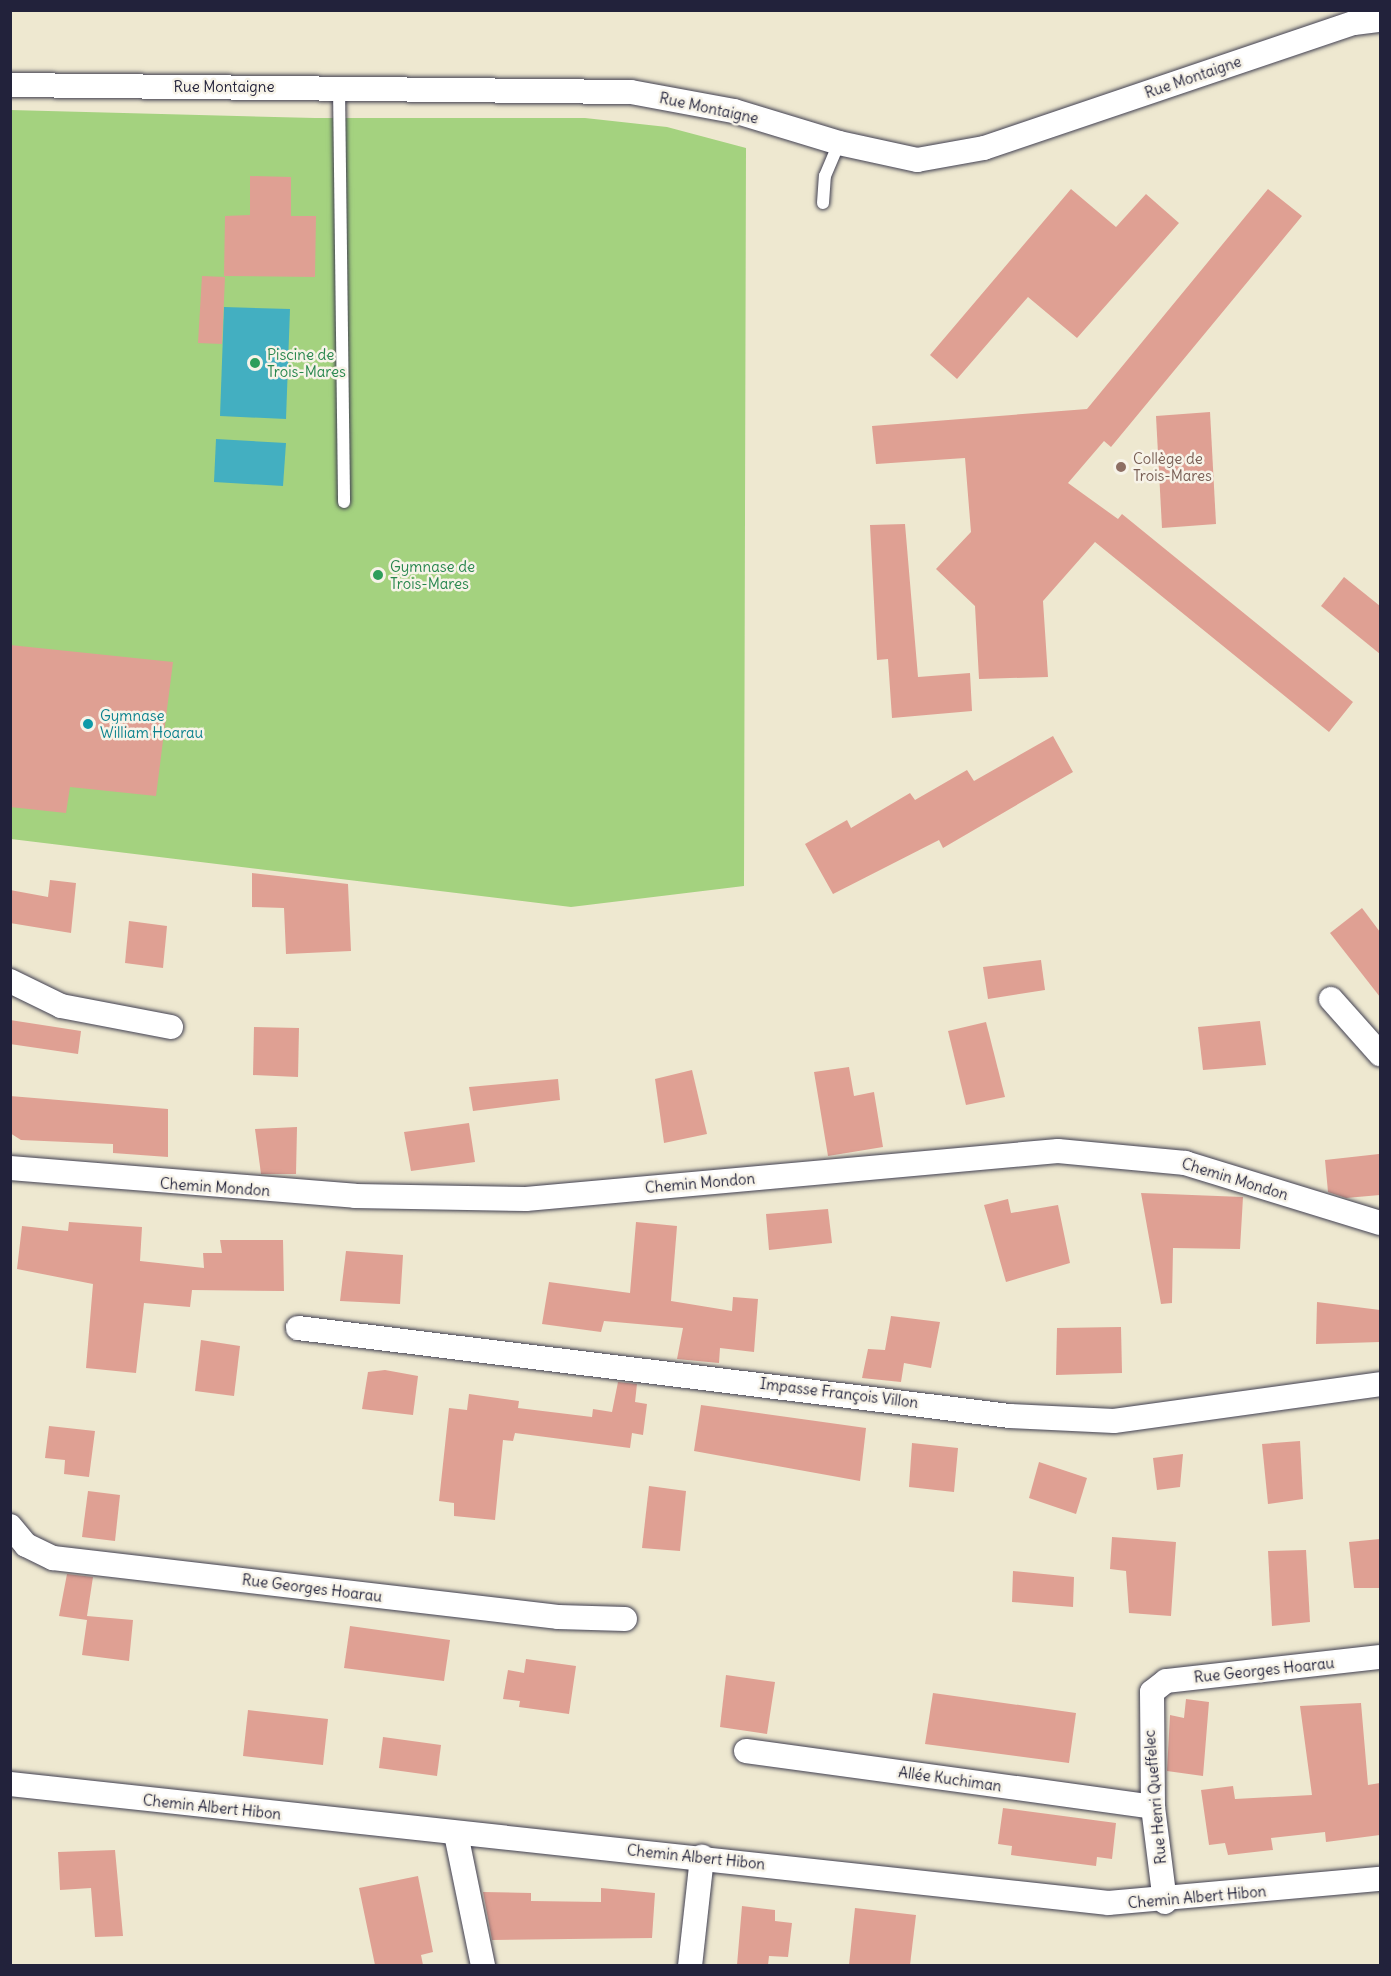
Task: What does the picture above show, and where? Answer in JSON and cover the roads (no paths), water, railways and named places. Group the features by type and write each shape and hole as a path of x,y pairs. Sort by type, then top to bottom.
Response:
{"street":[{"name":"Rue Montaigne","path":"10,85 631,92 734,111 839,143 917,160 984,148 1354,23 1380,20"},
{"path":"10,981 61,1006 171,1027"},
{"path":"1331,999 1380,1054"},
{"name":"Chemin Mondon","path":"10,1168 355,1197 526,1199 1058,1151 1185,1163 1380,1223"},
{"name":"Impasse François Villon","path":"298,1328 1045,1418 1114,1421 1380,1384"},
{"name":"Rue Georges Hoarau","path":"10,1526 26,1545 53,1558 558,1617 625,1619"},
{"name":"Rue Georges Hoarau","path":"1152,1692 1166,1681 1380,1657"},
{"name":"Rue Henri Queffelec","path":"1152,1692 1153,1808 1165,1902"},
{"name":"Allée Kuchiman","path":"746,1751 1153,1808"},
{"name":"Chemin Albert Hibon","path":"10,1784 456,1834 702,1857 1109,1903 1165,1902 1380,1879"},
{"path":"456,1834 483,1965"},
{"path":"690,1965 702,1857"}],"lane":[{"path":"339,88 345,502"},
{"path":"823,202 825,176 839,143"}],"water":[{"name":"Piscine de Trois-Mares","path":"224,307 290,309 286,419 220,416"},
{"path":"216,439 286,443 283,486 214,482"}],"place":[{"name":"Piscine de Trois-Mares","path":"255,363"},
{"name":"Collège de Trois-Mares","path":"1121,467"},
{"name":"Gymnase de Trois-Mares","path":"378,575"},
{"name":"Gymnase William Hoarau","path":"88,724"}]}
